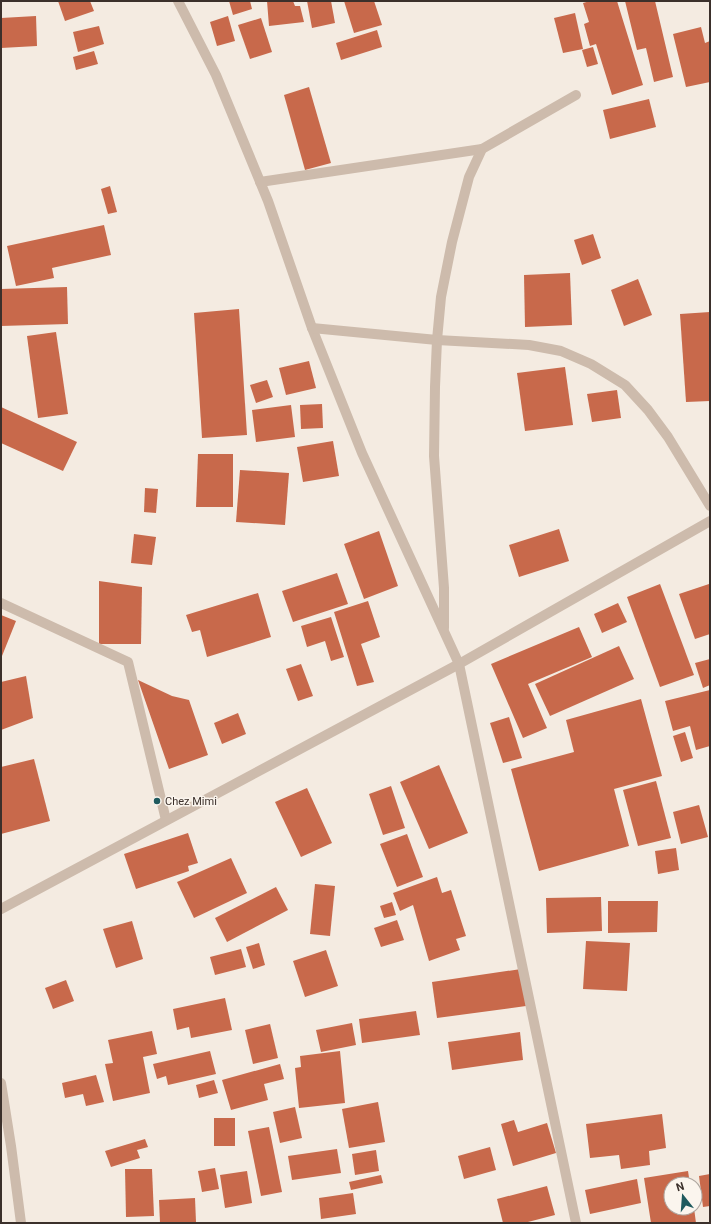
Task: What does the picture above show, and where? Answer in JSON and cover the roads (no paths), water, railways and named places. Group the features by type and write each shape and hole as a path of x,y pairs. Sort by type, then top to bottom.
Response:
{"street":[{"path":"178,1 216,75 268,201 312,328 362,453 458,664 576,1223"},
{"path":"260,182 482,149 576,95"},
{"path":"444,632 444,588 434,456 437,340 441,297 452,242 469,177 482,149"},
{"path":"312,328 437,340 529,345 561,351 591,364 625,385 648,410 668,437 710,506"},
{"path":"1,909 458,664 710,521"},
{"path":"1,603 128,662 166,820"},
{"path":"1,1083 21,1223"}],"place":[{"name":"Chez Mimi","path":"157,801"}]}
